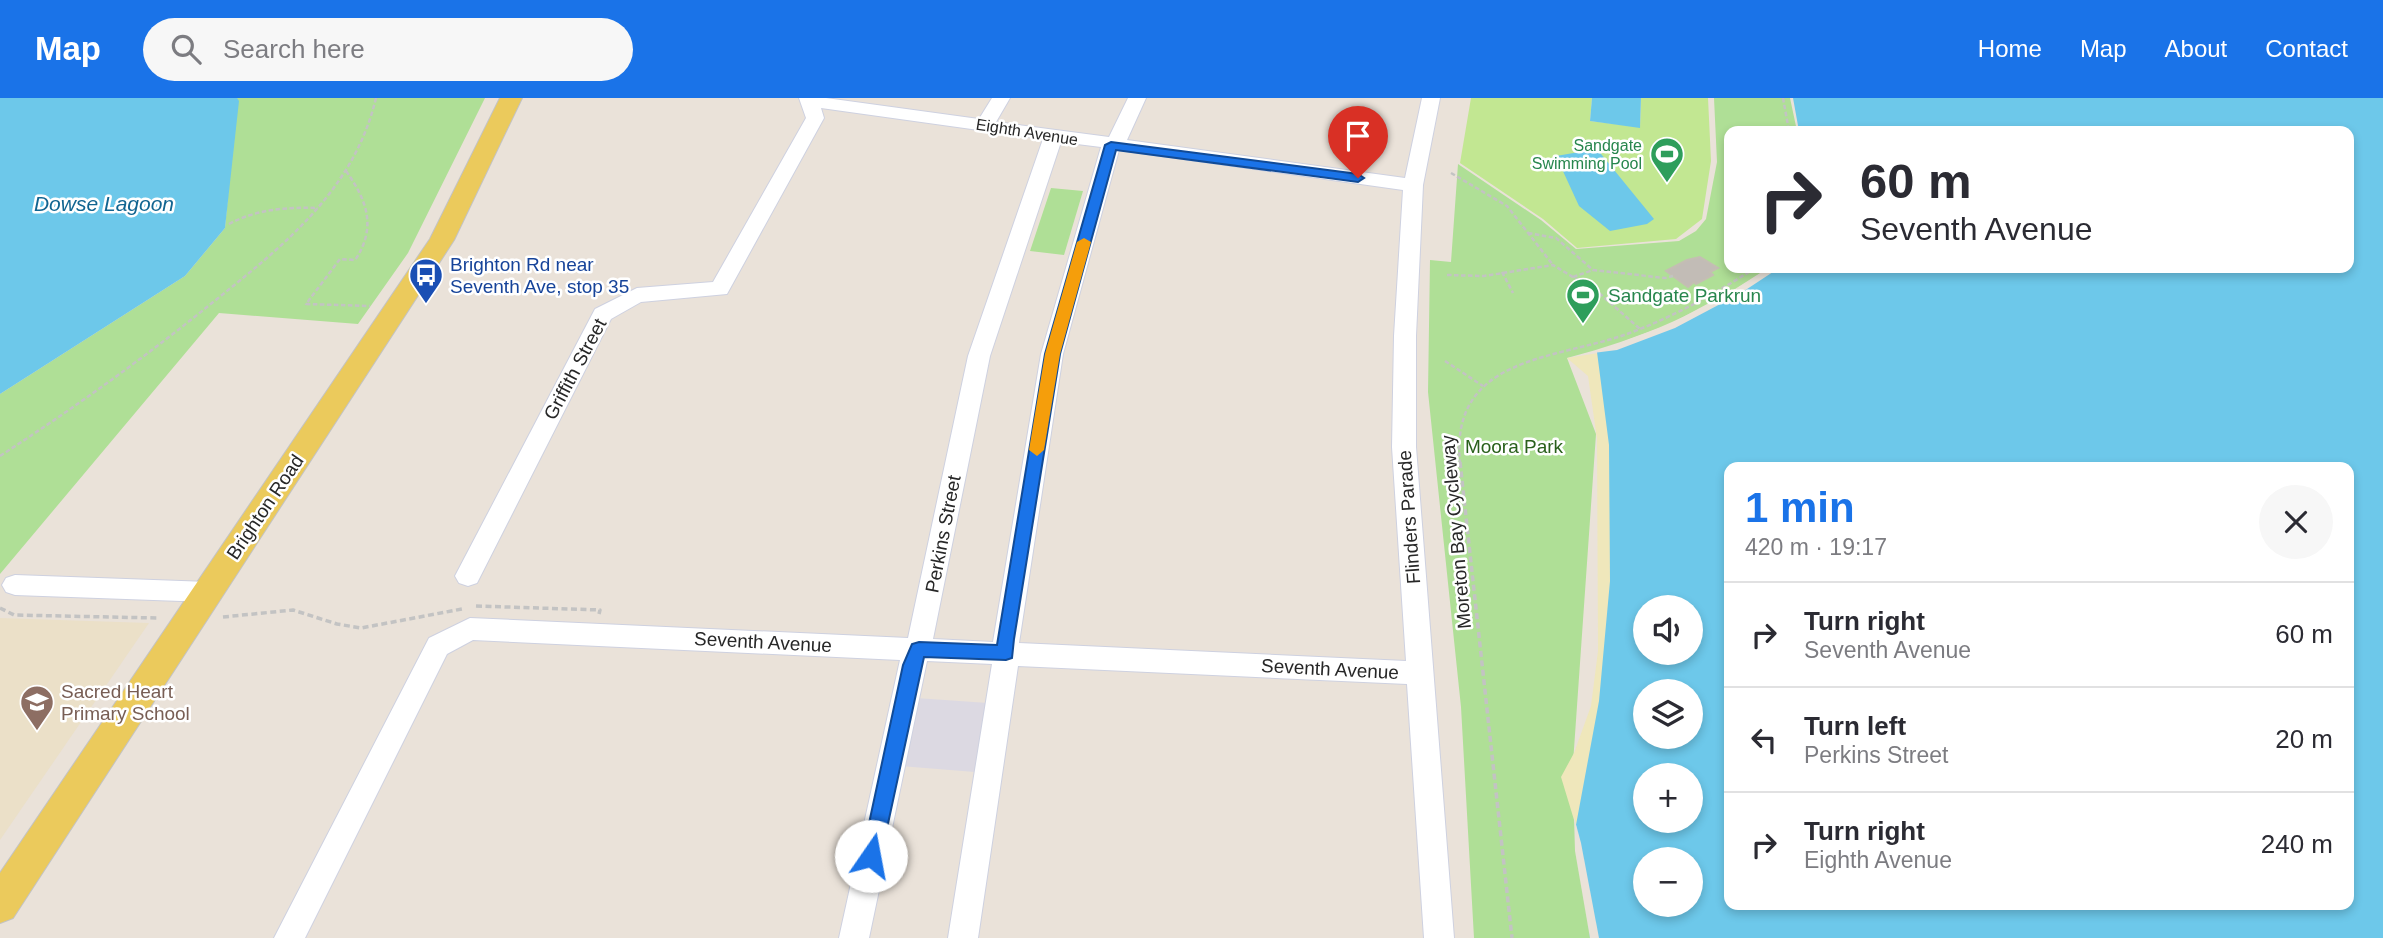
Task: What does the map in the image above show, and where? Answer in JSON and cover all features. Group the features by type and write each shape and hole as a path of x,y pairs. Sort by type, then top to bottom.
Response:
{"main road":[{"name":"Brighton Road","path":"0,905 211,605 442,240 511,98"}],"street":[{"path":"985,125 1001,98"},
{"path":"962,938 1052,354 1111,145 1117,141 1137,98"},
{"name":"Flinders Parade","path":"1431,98 1413,185 1406,324 1404,447 1439,938"},
{"name":"Eighth Avenue","path":"808,100 1111,145 1413,185"},
{"name":"Griffith Street","path":"468,576 603,314 637,295 720,289 816,118 808,100"},
{"name":"Perkins Street","path":"854,938 912,665 919,649 979,356 1054,136"},
{"path":"15,585 211,605"},
{"name":"Seventh Avenue","path":"289,938 438,646 470,629 1420,673"}],"path":[{"path":"0,456 40,431 191,320 297,233 356,156 372,119 376,98"},
{"path":"1783,98 1788,126"},
{"path":"346,170 364,199 370,215 368,236 363,250 355,260 340,259 306,304 372,306"},
{"path":"1451,173 1507,206 1553,265 1599,293 1640,329"},
{"path":"229,224 242,216 303,207 318,208"},
{"path":"1528,233 1556,238 1593,270"},
{"path":"1447,275 1484,276 1553,265"},
{"path":"1573,277 1593,270 1665,278 1673,276"},
{"path":"1502,272 1513,293"},
{"name":"Moreton Bay Cycleway","path":"1512,938 1458,442 1461,422 1483,386 1506,370 1640,329 1704,299 1747,273"},
{"path":"1445,360 1483,386"},
{"path":"211,605 293,610 337,624 361,628 483,604 600,610"},
{"path":"0,608 14,615 157,618"}],"shaded area":[{"name":"Sacred Heart Primary School","path":"0,618 149,623 0,840"},
{"path":"916,698 988,703 975,772 900,766"}],"green space":[{"path":"237,98 485,98 408,253 358,324 219,313 0,574 0,394 185,276 225,228"},
{"name":"Sandgate Swimming Pool","path":"1471,98 1592,98 1590,121 1640,127 1641,98 1708,98 1711,161 1702,219 1676,239 1577,248 1543,219 1460,163"},
{"name":"Moora Park","path":"1714,98 1790,98 1796,126 1724,126 1724,273 1760,273 1721,298 1647,333 1567,358 1596,434 1571,792 1599,938 1474,938 1461,707 1428,392 1430,260 1451,262 1458,164 1541,220 1576,249 1679,241 1696,231 1706,219 1717,162"},
{"path":"1051,188 1083,191 1064,255 1030,251"}],"sand":[{"path":"1617,350 1644,595 1633,595 1633,665 1645,665 1645,679 1633,679 1633,720 1581,843 1561,777 1574,753 1591,706 1598,651 1597,439 1588,376 1567,358"}],"water":[{"name":"Dowse Lagoon","path":"0,98 237,98 239,101 225,228 185,276 0,394"},
{"path":"1592,98 1641,98 1640,128 1590,121"},
{"path":"1793,98 2383,98 2383,938 1590,938 1576,825 1599,701 1610,581 1609,445 1597,352 1643,337 1688,317 1764,273 2354,273 2354,126 1798,126"},
{"path":"1597,149 1654,219 1647,224 1610,231 1579,206 1556,156"}],"pier":[{"path":"1760,273 1771,273 1741,293 1675,328 1617,350 1593,353 1670,324"},
{"path":"1574,817 1599,938 1590,938 1575,851"}],"building":[{"path":"1700,257 1718,268 1710,272 1713,275 1696,284 1694,282 1688,287 1666,271 1687,260"}],"slow traffic":[{"path":"1037,450 1052,354 1084,242"}],"place":[{"name":"Sandgate Swimming Pool","path":"1667,184"},
{"name":"Brighton Rd near Seventh Ave, stop 35","path":"426,305"},
{"name":"Sandgate Parkrun","path":"1583,325"},
{"name":"Sacred Heart Primary School","path":"37,732"}],"route":[{"path":"871,856 912,665 919,649 1006,653 1006,639 1052,354 1111,145 1358,178"}]}
